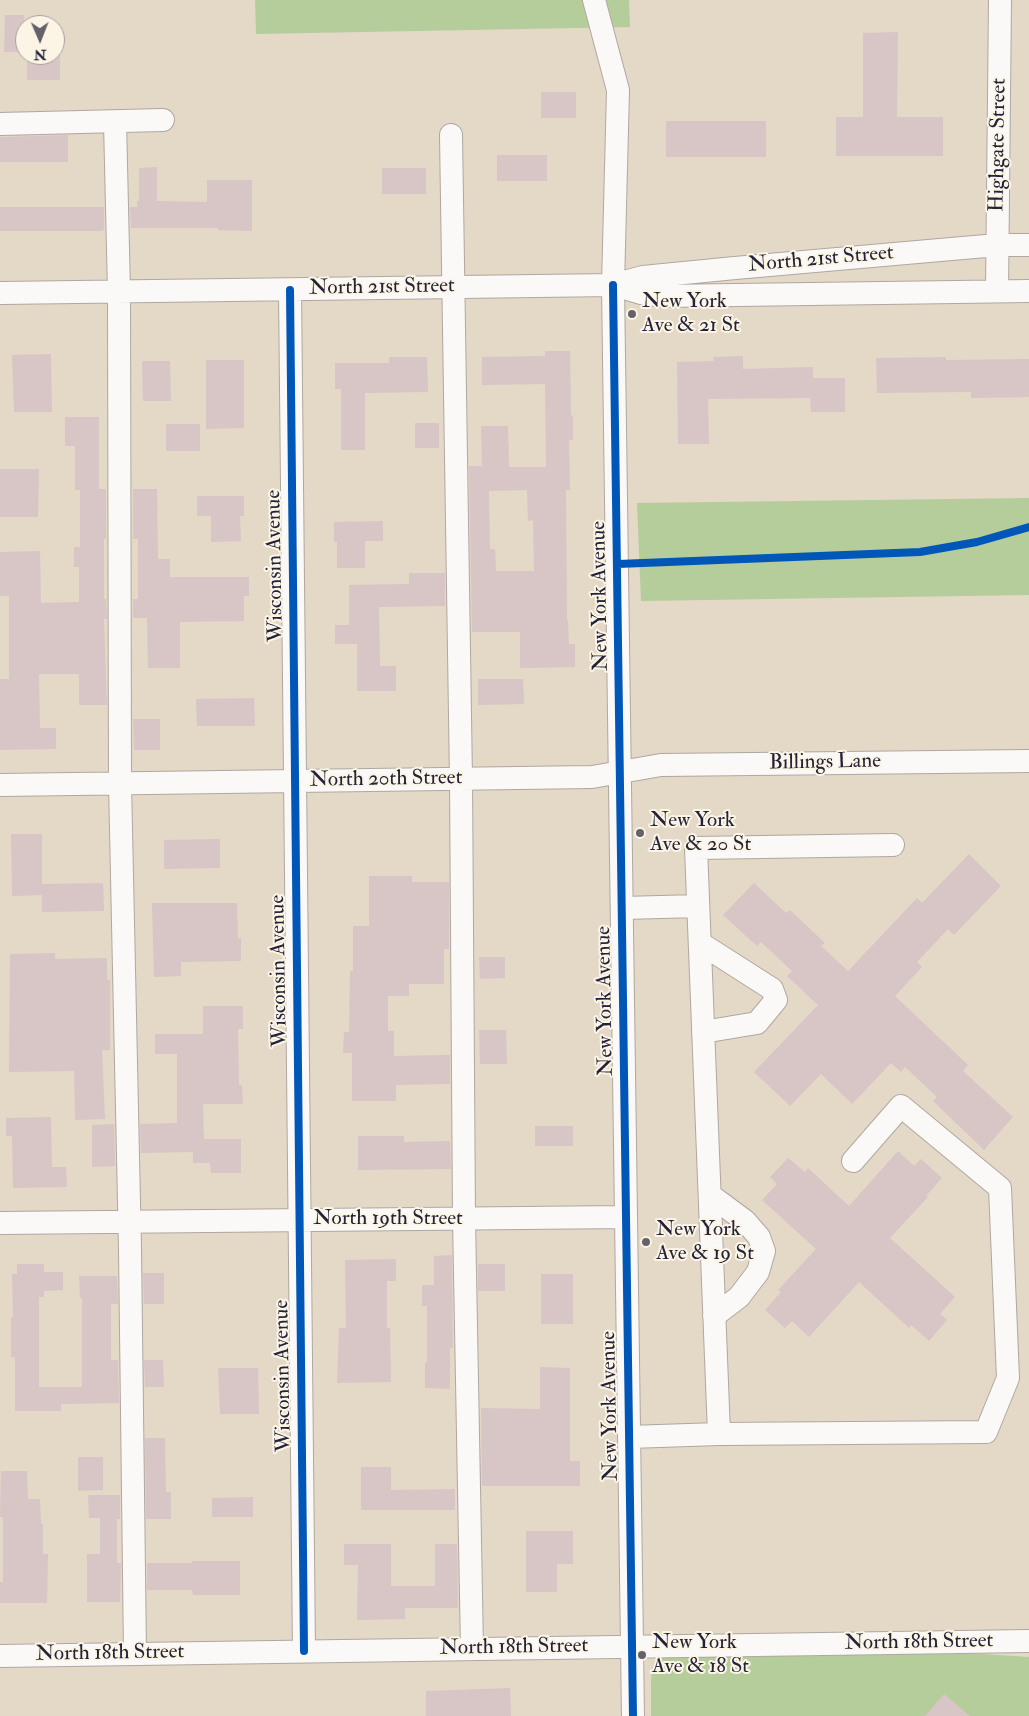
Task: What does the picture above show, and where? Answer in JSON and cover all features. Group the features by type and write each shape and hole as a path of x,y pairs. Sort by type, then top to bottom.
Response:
{"street":[{"name":"New York Avenue","path":"594,0 618,90 613,285 633,1716"},
{"name":"Highgate Street","path":"997,291 1000,0"},
{"path":"0,124 163,120"},
{"path":"115,122 119,292 120,783 135,1654"},
{"path":"451,135 461,780 464,1219 472,1649"},
{"name":"North 21st Street","path":"0,293 613,285 643,278 708,270 997,245 1029,245"},
{"name":"North 21st Street","path":"613,285 642,293 664,296 1029,291"},
{"name":"Wisconsin Avenue","path":"290,290 304,1651"},
{"name":"Billings Lane","path":"621,773 661,765 1029,761"},
{"name":"North 20th Street","path":"0,785 592,778 621,773"},
{"path":"719,1434 696,848 893,845"},
{"path":"622,908 698,906"},
{"path":"700,943 772,989 776,1000 757,1023 703,1032"},
{"path":"629,1437 719,1434 986,1432 1008,1378 1000,1188 901,1106 852,1160"},
{"path":"710,1195 746,1221 759,1237 764,1251 758,1272 739,1297 714,1316"},
{"name":"North 19th Street","path":"0,1223 626,1217"},
{"name":"North 18th Street","path":"0,1656 1029,1641"}],"green space":[{"path":"255,0 629,0 630,27 256,34"},
{"path":"1029,498 1029,595 641,601 637,503"},
{"path":"838,1653 983,1654 1029,1657 1029,1716 651,1716 652,1668 655,1662 663,1658 669,1656"}],"building":[{"path":"5,15 15,15 15,52 4,52"},
{"path":"898,32 897,117 943,117 943,156 836,156 836,117 863,117 863,33"},
{"path":"27,65 60,65 60,80 27,80"},
{"path":"541,92 576,92 576,118 541,118"},
{"path":"666,121 766,121 766,157 666,157"},
{"path":"68,135 68,162 0,162 0,137"},
{"path":"497,155 547,155 547,181 497,181"},
{"path":"157,167 157,201 207,202 207,180 252,180 252,231 218,230 218,228 131,228 130,207 137,207 137,201 139,201 139,168"},
{"path":"382,168 426,168 426,194 382,194"},
{"path":"0,207 104,207 104,228 103,231 0,231"},
{"path":"545,351 570,351 573,440 569,440 570,490 566,490 567,620 569,644 575,644 575,667 520,668 520,632 472,632 469,466 482,466 481,426 508,426 509,467 546,467 545,384 482,385 482,357 545,356","holes":["527,490 528,521 533,520 534,571 496,571 495,549 490,549 489,491"]},
{"path":"51,354 52,412 14,412 12,355"},
{"path":"743,356 743,369 813,367 813,378 845,378 845,412 811,412 810,398 708,399 709,444 678,444 677,362 714,361 713,357"},
{"path":"389,357 427,357 428,392 365,393 365,450 341,450 341,389 335,389 335,363 389,363"},
{"path":"946,357 946,360 1029,359 1029,397 971,398 971,392 877,393 876,358"},
{"path":"206,360 244,360 244,428 206,429"},
{"path":"142,361 170,361 171,401 143,401"},
{"path":"65,417 99,417 99,489 106,489 104,599 106,599 107,619 104,619 107,705 79,705 79,674 39,674 40,728 56,728 56,749 0,750 0,679 9,679 9,596 0,596 0,552 40,551 41,603 79,602 79,567 74,567 74,547 80,547 80,490 75,490 75,446 65,446"},
{"path":"415,423 439,423 439,448 415,448"},
{"path":"166,424 200,424 200,451 166,451"},
{"path":"0,469 39,469 38,517 0,517"},
{"path":"133,489 157,489 158,559 170,559 170,577 249,577 249,596 244,596 244,621 180,622 180,668 148,668 147,618 133,618 133,599 138,599 138,539 133,539"},
{"path":"197,496 244,496 244,516 240,516 241,541 211,542 211,516 197,516"},
{"path":"383,521 383,541 365,541 365,568 337,568 337,542 334,542 334,522"},
{"path":"409,573 445,573 445,606 379,607 380,666 396,666 396,691 357,691 357,644 335,644 335,625 349,625 349,585 409,584"},
{"path":"478,679 523,679 524,704 478,705"},
{"path":"254,698 255,726 197,726 196,699"},
{"path":"133,719 160,719 160,750 134,750"},
{"path":"11,834 42,834 42,884 103,883 104,911 42,912 42,895 12,896"},
{"path":"220,839 220,868 164,869 164,840"},
{"path":"969,854 1001,886 954,935 948,929 917,962 922,967 895,996 968,1065 963,1071 1013,1117 984,1150 933,1101 937,1097 905,1067 901,1072 891,1063 852,1104 821,1074 790,1106 754,1072 818,1005 787,976 792,971 761,942 757,946 723,915 754,883 786,913 790,910 825,943 821,946 848,971 917,898 922,903"},
{"path":"369,876 412,876 412,882 449,882 449,949 444,949 444,984 409,984 409,996 388,996 388,1031 394,1031 394,1056 450,1055 450,1084 396,1085 396,1101 352,1101 352,1053 343,1053 344,1032 349,1032 350,971 353,971 353,926 369,926"},
{"path":"152,903 237,903 238,939 241,938 241,961 181,962 181,976 154,977"},
{"path":"55,953 55,959 107,958 107,980 110,980 110,1050 102,1050 105,1119 75,1120 74,1071 9,1072 10,954"},
{"path":"479,957 505,957 505,978 480,979"},
{"path":"203,1006 243,1006 243,1029 238,1029 239,1085 242,1085 243,1104 203,1104 204,1139 241,1139 241,1173 211,1173 210,1163 193,1163 193,1152 141,1153 140,1124 177,1123 177,1054 155,1054 155,1034 203,1034"},
{"path":"479,1030 506,1030 507,1064 480,1064"},
{"path":"51,1117 52,1167 66,1167 67,1187 13,1188 12,1136 6,1136 6,1118"},
{"path":"114,1124 115,1166 92,1167 92,1125"},
{"path":"535,1126 573,1126 573,1146 535,1146"},
{"path":"358,1136 404,1136 404,1142 450,1141 451,1169 358,1170"},
{"path":"898,1151 914,1166 921,1159 942,1178 926,1196 928,1197 890,1238 955,1297 940,1314 947,1320 929,1341 911,1325 909,1328 859,1282 809,1337 792,1321 785,1328 765,1310 781,1292 778,1290 816,1249 762,1200 777,1184 770,1177 788,1158 805,1172 808,1168 849,1206"},
{"path":"452,1255 453,1348 450,1348 450,1389 425,1388 427,1306 422,1306 422,1285 434,1285 434,1256"},
{"path":"396,1259 396,1281 387,1281 387,1328 390,1328 391,1382 337,1383 339,1328 346,1328 345,1260"},
{"path":"17,1264 44,1264 44,1272 63,1272 63,1290 44,1291 44,1297 39,1297 39,1387 82,1387 82,1298 80,1298 79,1276 117,1276 118,1304 111,1304 111,1360 118,1360 119,1403 61,1404 61,1411 15,1411 15,1357 11,1357 11,1317 13,1317 12,1274 17,1274"},
{"path":"478,1264 505,1264 505,1291 478,1291"},
{"path":"143,1273 164,1273 164,1304 144,1304"},
{"path":"541,1274 573,1274 573,1324 541,1324"},
{"path":"144,1360 163,1360 164,1387 145,1387"},
{"path":"540,1367 570,1368 570,1461 580,1461 580,1486 482,1486 481,1408 540,1409"},
{"path":"218,1368 258,1368 259,1414 220,1414"},
{"path":"145,1438 165,1438 166,1492 171,1492 171,1519 146,1519"},
{"path":"78,1457 103,1457 103,1490 78,1491"},
{"path":"361,1467 391,1467 391,1490 455,1489 455,1510 361,1510"},
{"path":"1,1471 27,1471 28,1499 40,1499 41,1524 43,1524 43,1554 48,1554 47,1603 0,1603 0,1582 3,1582 3,1517 0,1517"},
{"path":"88,1495 120,1495 120,1519 117,1519 117,1563 121,1563 120,1602 87,1602 87,1554 100,1554 100,1518 89,1518"},
{"path":"253,1497 253,1517 212,1517 212,1498"},
{"path":"526,1531 573,1531 573,1564 557,1564 557,1592 526,1592"},
{"path":"344,1544 391,1544 391,1586 435,1586 435,1544 457,1544 458,1608 405,1608 405,1619 357,1620 358,1565 344,1565"},
{"path":"192,1561 240,1561 240,1595 193,1595 192,1590 147,1590 147,1563 192,1563"},
{"path":"510,1688 511,1716 426,1716 426,1691"},
{"path":"944,1694 970,1716 925,1716"}],"cycle path":[{"path":"613,285 633,1716"},
{"path":"290,290 304,1651"},
{"path":"618,564 920,552 977,542 1029,527"}],"place":[{"name":"New York Ave & 21 St","path":"632,314"},
{"name":"New York Ave & 20 St","path":"640,833"},
{"name":"New York Ave & 19 St","path":"646,1242"},
{"name":"New York Ave & 18 St","path":"642,1655"}]}
